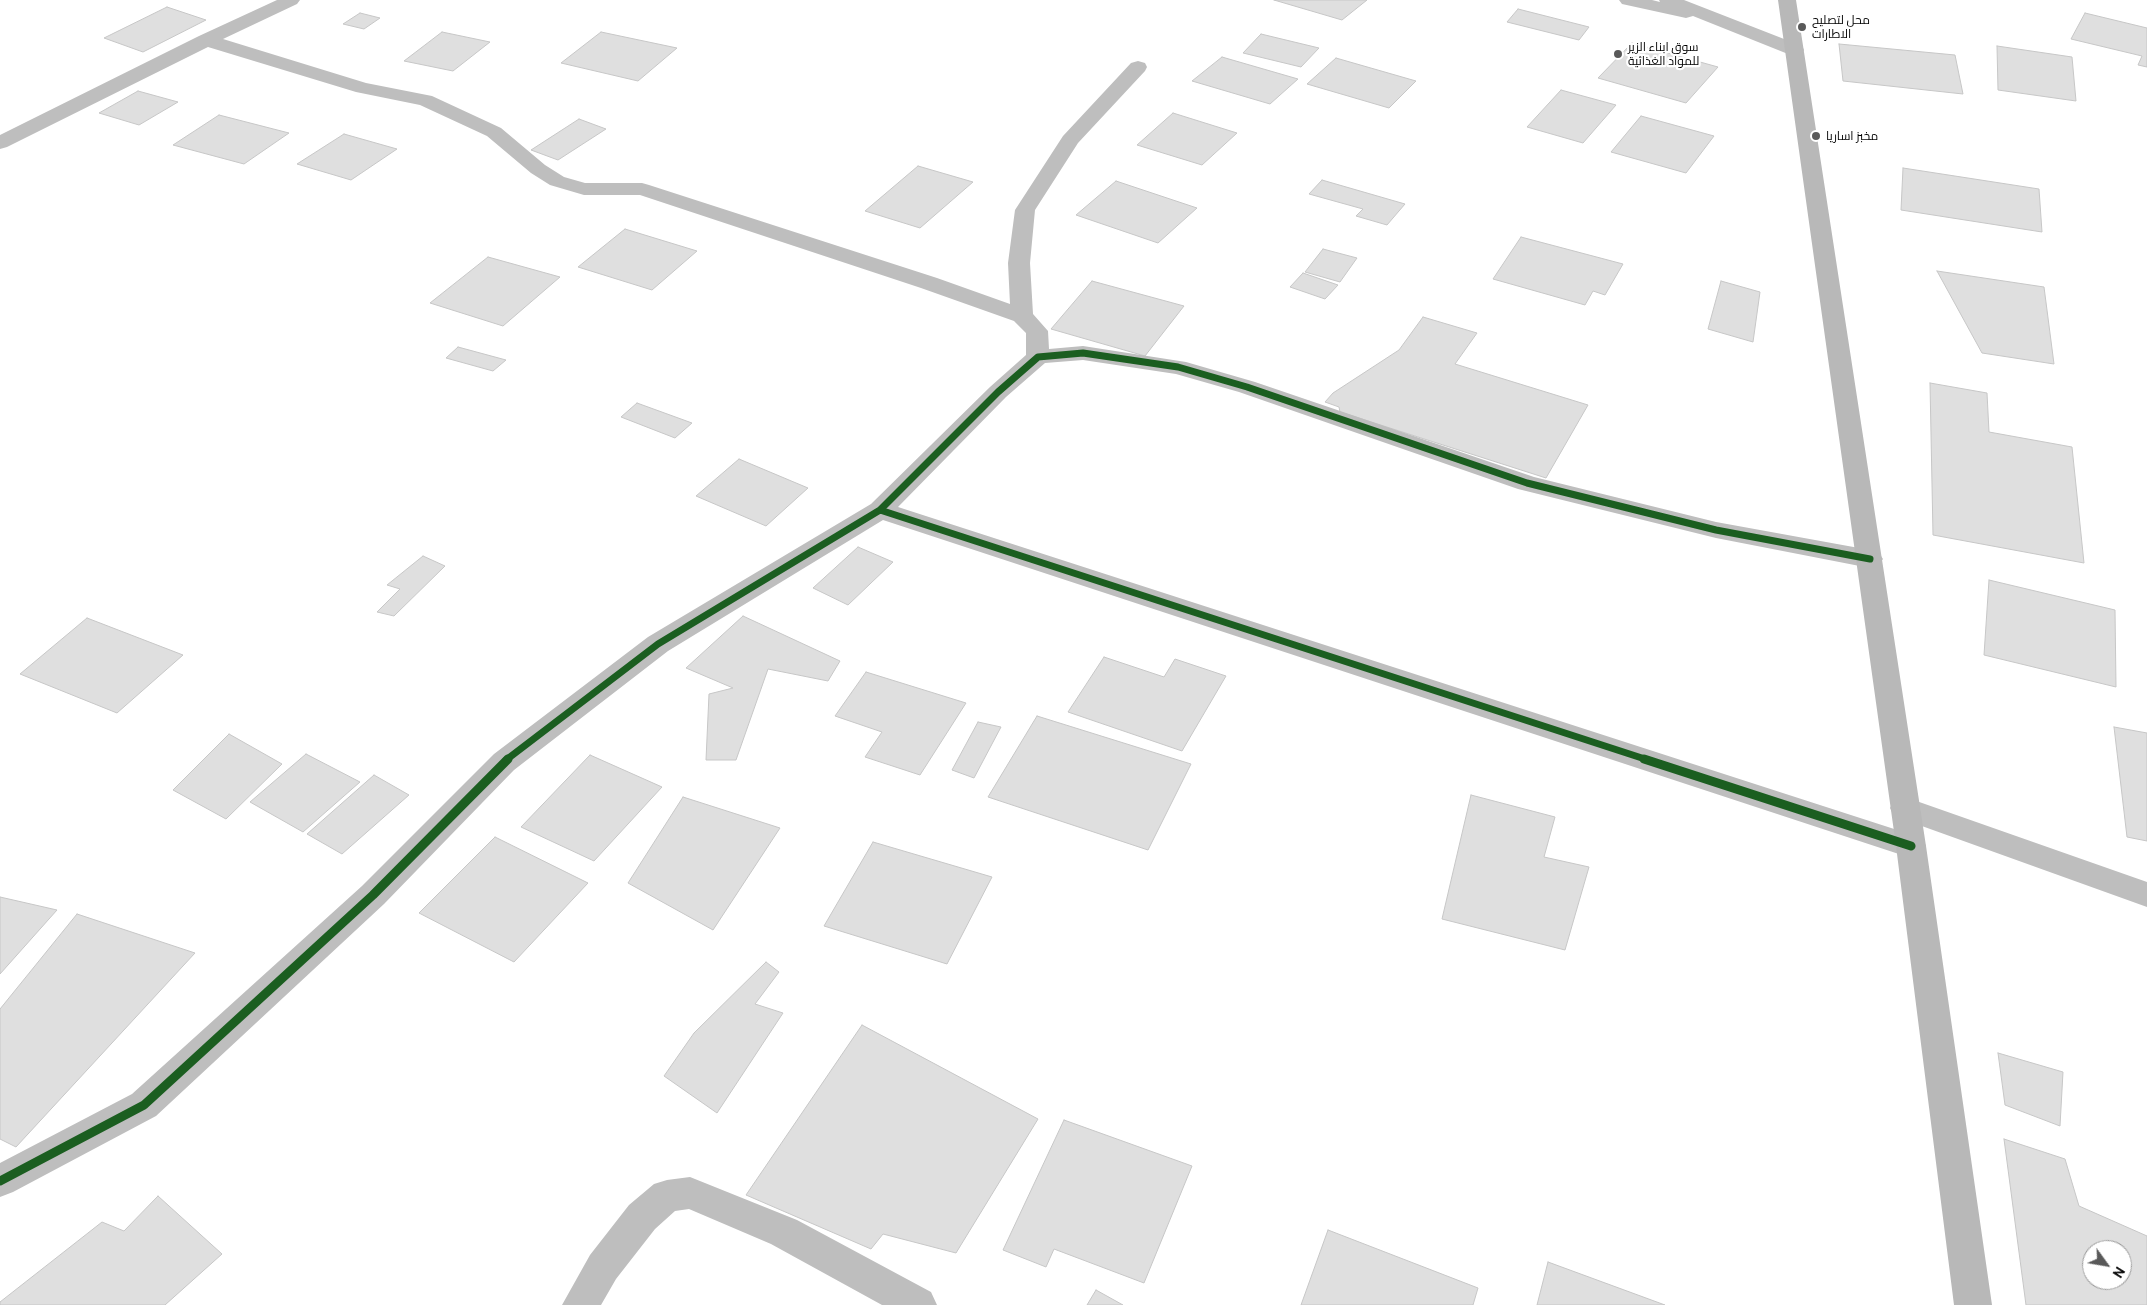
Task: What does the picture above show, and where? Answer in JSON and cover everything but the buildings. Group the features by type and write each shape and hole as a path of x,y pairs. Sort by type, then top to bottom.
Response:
{"main road":[{"path":"1787,0 1870,559 1974,1305"}],"street":[{"path":"0,143 71,106 291,0"},
{"path":"1628,0 1717,19"},
{"path":"1668,0 1795,50"},
{"path":"206,40 363,88 425,100 494,132 538,169 557,181 584,189 642,190 929,283 1022,316 1037,331 1038,357"},
{"path":"1022,316 1019,263 1024,210 1070,140 1138,67"},
{"path":"0,1181 144,1106 372,895 504,762 650,650 880,510 998,392 1038,357 1083,353 1178,367 1256,391 1527,483 1716,530 1870,559"},
{"path":"880,510 1911,846"},
{"path":"1905,808 2147,895"},
{"path":"581,1305 603,1267 642,1217 667,1196 690,1193 784,1232 918,1305"}],"cycle path":[{"path":"0,1181 144,1105 373,895 504,762 658,644 880,510 998,392 1038,357 1083,353 1178,367 1247,387 1527,483 1716,530 1870,559"},
{"path":"880,510 1911,846"}],"place":[{"name":"محل لتصليح الاطارات","path":"1802,27"},
{"name":"سوق ابناء الزير للمواد الغذائية","path":"1618,54"},
{"name":"مخبز اساريا","path":"1816,136"}]}
